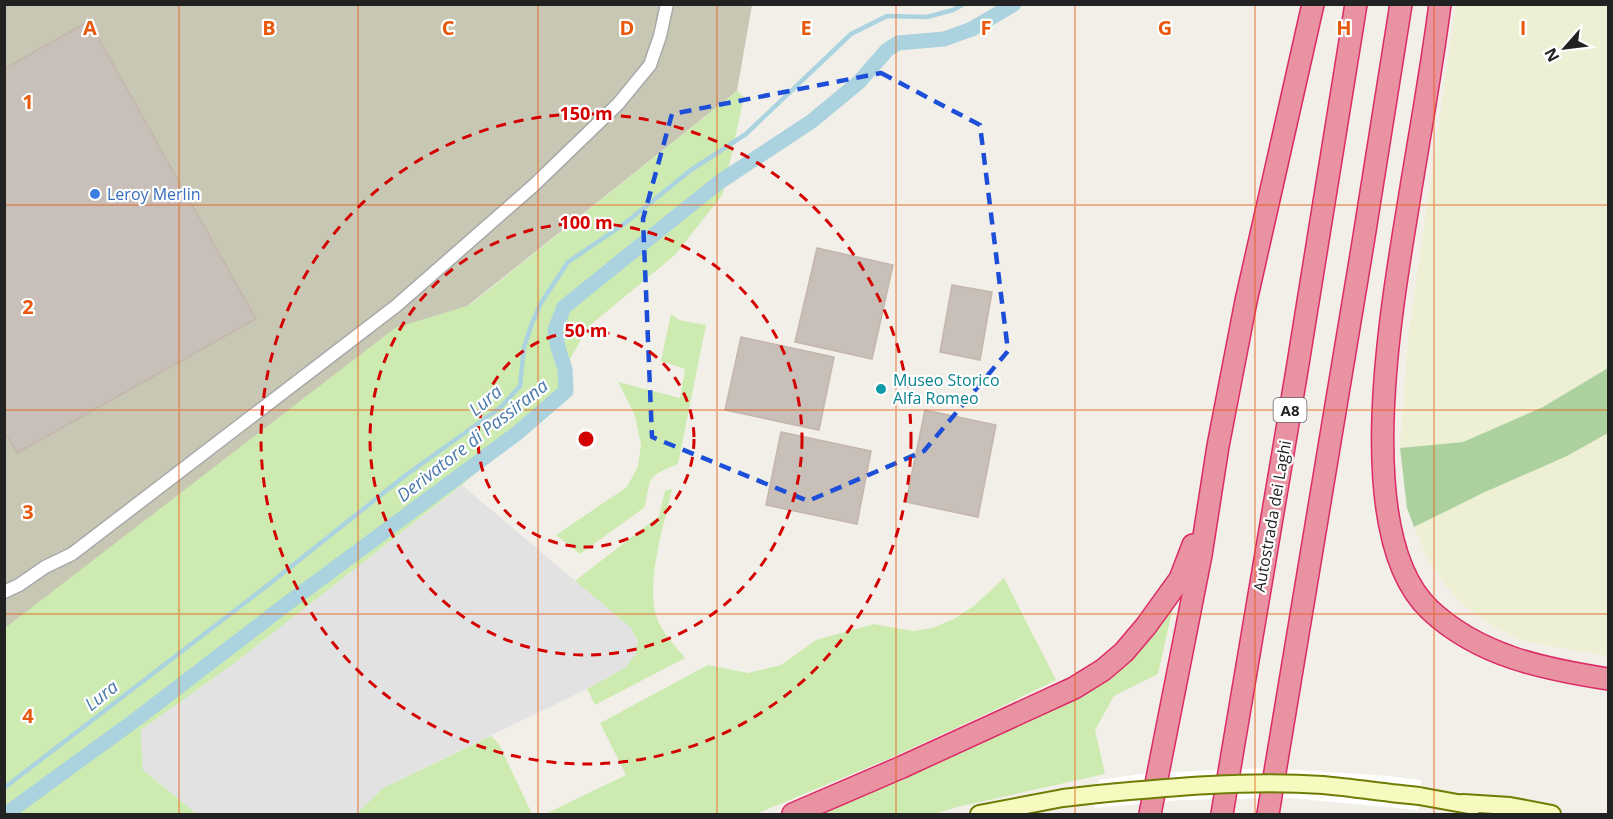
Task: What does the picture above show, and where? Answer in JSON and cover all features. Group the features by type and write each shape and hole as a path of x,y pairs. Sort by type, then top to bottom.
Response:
{"highway":[{"path":"1150,814 1201,555 1218,446 1246,301 1313,4"},
{"name":"Autostrada dei Laghi","path":"1222,814 1356,4"},
{"path":"1269,814 1401,4"},
{"path":"1440,4 1393,297 1384,390 1386,507 1395,546 1408,580 1429,609 1455,629 1492,651 1559,671 1608,679"},
{"path":"793,814 1074,688 1103,670 1124,652 1180,579 1193,544 1218,446"},
{"path":"1211,814 1234,738"}],"main road":[{"path":"979,814 1063,798 1223,784 1322,785 1463,803 1510,806 1552,814"},
{"path":"1463,803 1503,814"}],"street":[{"path":"4,592 19,585 45,567 72,554 396,306 541,179 618,104 650,65 660,36 667,4"}],"highlighted area":[{"path":"881,73 980,125 1008,351 924,451 808,501 652,437 643,219 672,114"}],"shaded area":[{"path":"5,5 752,5 737,91 470,304 5,755"},
{"path":"1456,5 1608,5 1608,368 1543,407 1463,442 1400,448 1408,339"},
{"path":"1608,423 1608,656 1523,641 1493,626 1469,610 1445,585 1427,558 1414,527"},
{"path":"462,485 631,628 638,641 636,654 626,667 587,689 383,788 356,814 197,814 143,770 141,730 235,663"}],"green space":[{"path":"737,91 744,97 723,194 675,255 588,327 564,370 557,398 462,485 235,663 141,730 143,770 197,814 5,814 5,628 395,328 470,305"},
{"path":"671,314 679,320 706,325 678,464 652,478 645,507 580,554 556,535 627,487 638,466 641,445 635,416 618,382 680,398 685,369 661,361"},
{"path":"1608,368 1608,433 1567,456 1485,492 1414,527 1407,508 1400,448 1463,442 1543,407"},
{"path":"672,489 656,558 653,595 660,625 685,658 595,705 587,689 626,667 631,628 575,581 659,516 665,491"},
{"path":"1004,578 1056,680 893,757 756,814 545,814 626,775 600,723 708,665 748,673 781,665 816,640 874,624 913,631 932,628 954,619 975,605"},
{"path":"1178,585 1158,674 1114,696 1095,730 1105,774 935,814 809,814 1077,694"},
{"path":"491,736 499,744 532,814 356,814 383,788"}],"pier":[{"path":"1266,768 1421,780 1418,810 1290,798 1183,800 1094,808 1099,780 1149,773"}],"building":[{"name":"Leroy Merlin","path":"89,21 256,319 17,453 4,431 4,69"},
{"path":"817,248 893,265 872,359 795,342"},
{"path":"952,285 992,292 980,360 940,352"},
{"path":"741,337 834,357 819,430 725,410"},
{"path":"925,410 996,425 978,517 906,502"},
{"path":"781,432 871,451 857,524 766,505"}],"waterway":[{"name":"Lura","path":"4,788 268,585 406,475 501,407 520,386 524,347 532,323 541,303 568,262 624,224 691,170 746,134 851,34 887,16 927,17 953,10 964,4"},
{"name":"Derivatore di Passirana","path":"6,814 138,718 284,606 516,434 566,391 565,369 555,330 564,307 718,183 812,121 859,82 887,50 898,43 944,39 972,29 1014,4"}],"place":[{"name":"Leroy Merlin","path":"95,194"},
{"name":"Museo Storico Alfa Romeo","path":"881,389"}]}
